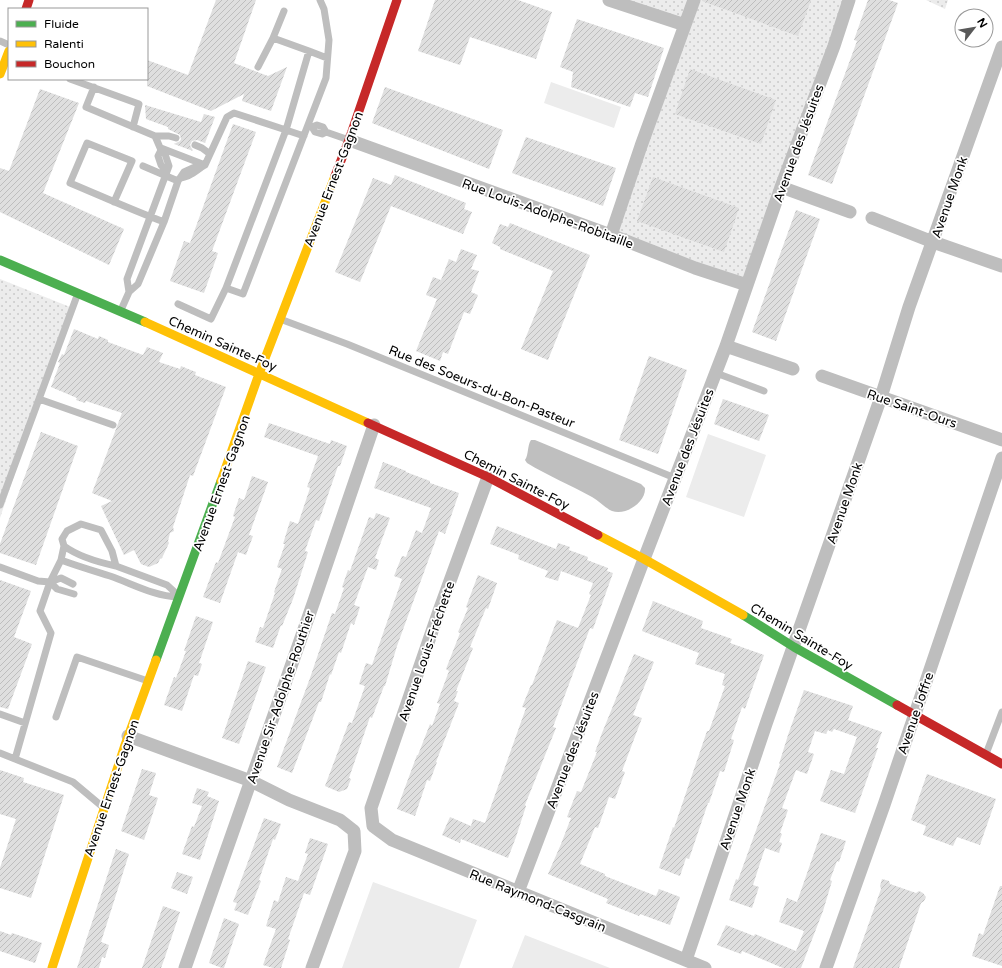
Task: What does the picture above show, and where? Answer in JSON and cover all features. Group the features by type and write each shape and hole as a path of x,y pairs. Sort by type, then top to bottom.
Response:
{"main road":[{"name":"Avenue Ernest-Gagnon","path":"52,968 128,736 180,597 280,319 349,140 397,0"},
{"path":"0,74 8,54"},
{"name":"Chemin Sainte-Foy","path":"0,260 121,311 488,477 644,559 914,716 1002,764"}],"street":[{"path":"610,0 685,25"},
{"path":"611,235 694,0"},
{"name":"Avenue des Jésuites","path":"518,892 716,373 781,187 834,46 849,0"},
{"name":"Avenue Monk","path":"686,960 880,398 909,307 1002,47"},
{"name":"Rue Louis-Adolphe-Robitaille","path":"349,140 611,235 695,268 747,285"},
{"path":"781,187 850,212"},
{"path":"872,218 933,242 1002,266"},
{"path":"726,346 793,369"},
{"name":"Rue Saint-Ours","path":"822,376 880,398 1002,440"},
{"name":"Avenue Sir-Adolphe-Routhier","path":"185,968 374,425"},
{"name":"Avenue Joffre","path":"826,968 1002,458"},
{"name":"Avenue Louis-Fréchette","path":"373,826 371,808 488,477"},
{"path":"128,736 251,781 289,800 340,820 354,831 355,851 312,968"},
{"name":"Rue Raymond-Casgrain","path":"373,826 392,840 706,968"}],"lane":[{"path":"226,288 243,294 304,136 310,126 326,78 329,40 324,9 320,0"},
{"path":"258,67 273,38 284,11"},
{"path":"273,38 327,58"},
{"path":"178,304 211,319 226,288 286,130 309,51"},
{"path":"80,81 139,104 133,127"},
{"path":"94,87 86,107 155,136 169,136 176,138"},
{"path":"121,311 129,292 138,284 180,179 184,172 195,167 202,166 210,154 227,117 234,113 304,136"},
{"path":"310,126 317,125 323,127 326,132 349,140"},
{"path":"129,292 127,279 151,217 165,173 158,156 160,149 155,136"},
{"path":"114,202 132,161 87,143 70,183 114,202 164,222"},
{"path":"195,145 210,154"},
{"path":"160,149 202,166"},
{"path":"143,166 180,179"},
{"path":"0,505 78,293"},
{"name":"Rue des Soeurs-du-Bon-Pasteur","path":"280,319 347,344 675,478"},
{"path":"716,373 764,391"},
{"path":"39,399 113,426"},
{"path":"15,759 51,633 40,611 50,582 61,560 64,546 62,539 67,531 81,524 100,530 112,551 116,566"},
{"path":"64,546 74,553 100,563 116,566 168,585 180,597"},
{"path":"61,560 74,553"},
{"path":"61,560 164,596 180,597"},
{"path":"0,567 38,581 50,582 61,578 73,584"},
{"path":"50,582 57,589 74,594"},
{"path":"56,717 77,657 148,681"},
{"path":"986,755 1002,712"},
{"path":"0,714 25,723"},
{"path":"0,753 73,782 104,808"}],"shaded area":[{"path":"609,0 849,0 747,285 611,235 685,25"},
{"path":"926,0 948,0 945,9"},
{"path":"551,82 621,107 614,128 544,103"},
{"path":"0,279 70,307 0,518"},
{"path":"708,434 766,455 744,517 686,497"},
{"path":"531,440 535,440 641,484 645,488 642,498 639,503 629,510 617,512 609,510 592,497 527,463 525,460"},
{"path":"373,882 477,920 459,968 342,968"},
{"path":"525,935 610,968 512,968"}],"building":[{"path":"216,0 256,0 234,63 268,76 287,67 271,111 242,101 244,94 211,111 147,86 148,60 188,75"},
{"path":"435,0 518,0 552,12 536,59 470,37 460,65 418,51"},
{"path":"702,0 811,0 798,36"},
{"path":"868,0 889,0 898,3 832,184 808,175 857,41 854,40"},
{"path":"577,19 664,48 648,97 635,93 630,107 571,87 573,72 560,67"},
{"path":"690,69 776,100 761,144 675,114"},
{"path":"385,87 503,130 489,169 372,123"},
{"path":"40,89 79,103 43,193 124,229 109,265 0,212 0,168 9,171"},
{"path":"145,105 201,122 204,114 215,117 205,143 197,140 192,141 190,145 193,151 174,144 180,141 180,135 168,129 168,127 146,119"},
{"path":"233,124 256,132 212,251 218,253 204,293 170,281 184,241 190,243"},
{"path":"526,137 616,168 603,206 512,173"},
{"path":"395,175 466,203 464,209 472,212 463,234 391,206 360,282 335,272 373,178 391,185"},
{"path":"653,177 739,208 724,252 637,221"},
{"path":"796,210 820,219 776,341 752,332"},
{"path":"510,223 590,255 548,360 521,349 553,271 500,249 500,247 492,243 500,224 508,227"},
{"path":"461,249 477,255 471,269 479,271 471,292 478,295 470,314 464,312 448,354 443,352 440,361 416,351 437,299 426,295 433,277 441,280 449,259 456,262"},
{"path":"74,329 98,339 99,336 108,340 108,342 143,355 147,347 163,353 159,362 180,369 181,366 196,372 195,375 226,387 193,476 190,475 173,527 174,531 170,533 169,543 158,563 149,567 141,564 134,550 124,555 101,506 112,501 92,493 122,413 86,401 85,403 76,400 77,398 51,387 60,363 58,362 62,354 64,355"},
{"path":"649,356 687,370 658,454 619,440"},
{"path":"723,399 769,415 759,441 714,424"},
{"path":"269,423 330,444 331,440 347,446 340,466 338,466 319,521 316,520 305,551 308,552 293,599 282,626 281,625 273,648 255,642 260,627 263,628 282,569 277,567 285,544 283,544 290,521 298,524 310,488 307,487 318,456 264,437"},
{"path":"41,432 78,446 36,565 0,553 0,544"},
{"path":"383,462 430,481 430,483 459,493 445,534 439,531 397,646 385,686 372,718 370,717 349,778 351,779 347,789 339,792 325,786 349,722 352,723 365,686 359,684 366,663 372,665 402,579 394,576 402,556 406,557 416,530 422,533 431,508 374,488"},
{"path":"252,476 268,482 249,535 253,536 246,555 238,552 220,603 203,597 216,562 218,563 235,517 233,516 239,498 244,500"},
{"path":"376,513 390,518 375,558 379,560 376,570 368,567 354,605 360,607 354,625 351,623 341,653 339,652 331,675 330,674 321,702 319,702 292,773 277,767 332,613 335,614 344,588 342,587 348,570 350,571 369,517 374,519"},
{"path":"497,526 556,549 558,543 570,547 569,550 588,557 587,560 608,568 607,571 613,573 593,629 590,628 553,727 556,728 525,805 526,806 508,858 461,839 460,843 442,835 450,817 471,826 473,819 485,823 526,708 522,707 557,620 578,628 591,595 589,594 593,583 561,571 558,581 545,577 548,571 518,559 519,555 490,544"},
{"path":"478,575 497,583 488,609 486,608 470,647 473,648 456,691 458,691 454,701 459,703 430,781 427,780 415,816 397,809 417,755 430,724 432,726 440,704 437,703 449,671 446,669 460,633 458,632 468,608 466,607"},
{"path":"0,580 31,591 14,637 32,644 8,709 0,707"},
{"path":"653,601 703,621 701,628 732,639 730,643 764,655 745,709 742,707 731,739 734,740 724,772 720,771 689,859 686,858 680,876 659,868 707,731 709,731 725,686 722,685 725,674 695,664 699,653 642,631"},
{"path":"196,616 213,622 199,663 202,664 198,676 194,675 182,711 164,705 174,677 176,678 186,651 184,651"},
{"path":"634,654 654,662 633,715 642,718 622,771 625,772 615,799 609,797 598,828 595,827 580,864 605,874 605,876 656,896 659,889 680,897 670,925 640,914 639,916 606,903 608,899 548,874 571,818 567,817 577,791 581,792 597,752 595,752 602,733"},
{"path":"248,661 266,667 239,744 222,738"},
{"path":"804,690 853,706 848,720 882,732 876,748 878,748 855,813 820,801 831,770 844,774 857,737 834,729 832,732 828,730 826,734 815,731 808,752 814,754 807,774 796,770 782,808 788,810 780,833 782,834 779,842 782,843 779,853 765,848 753,885 759,887 752,908 729,900 736,879 738,880 780,764 788,735"},
{"path":"142,769 156,773 149,795 158,798 144,840 121,831"},
{"path":"0,770 24,778 23,782 64,795 31,898 0,888 0,868 16,819 0,814"},
{"path":"927,774 996,799 980,845 957,837 953,846 923,835 926,826 911,820"},
{"path":"197,788 209,792 207,796 219,801 200,860 182,854 192,826 194,827 202,806 192,803"},
{"path":"264,818 281,824 275,840 273,839 259,880 261,881 248,915 234,910 237,903 233,902"},
{"path":"821,833 846,841 839,862 837,861 830,880 832,881 823,911 801,968 783,968 742,951 741,954 717,945 726,925 754,936 755,934 796,951 804,931 779,922 787,898 797,902"},
{"path":"310,838 328,844 310,895 304,893 288,939 290,940 281,968 273,968 263,965 276,929 266,926 274,900 278,902 286,877 298,881 308,854 305,853"},
{"path":"116,849 129,854 101,942 109,945 105,958 102,957 99,968 77,968"},
{"path":"177,872 193,877 187,894 171,888"},
{"path":"882,879 889,881 890,884 916,893 919,891 926,897 921,903 899,968 853,968 881,889 880,886"},
{"path":"1000,886 1002,886 1002,966 972,956 979,933 983,935"},
{"path":"163,906 180,912 165,957 161,968 142,968"},
{"path":"224,918 239,924 224,968 222,968 209,963"},
{"path":"0,931 11,935 12,933 42,943 35,963 0,951"}],"traffic: fast":[{"path":"0,260 145,322"},
{"path":"156,660 221,481"},
{"path":"743,615 794,647 897,705"}],"traffic: slow":[{"path":"0,74 8,54"},
{"path":"221,481 259,374 335,176"},
{"path":"145,322 368,423"},
{"path":"598,535 644,559 743,615"},
{"path":"52,968 125,745 156,660"}],"traffic: jam":[{"path":"26,8 29,0"},
{"path":"335,176 349,140 397,0"},
{"path":"368,423 488,477 598,535"},
{"path":"897,705 1002,764"}]}
